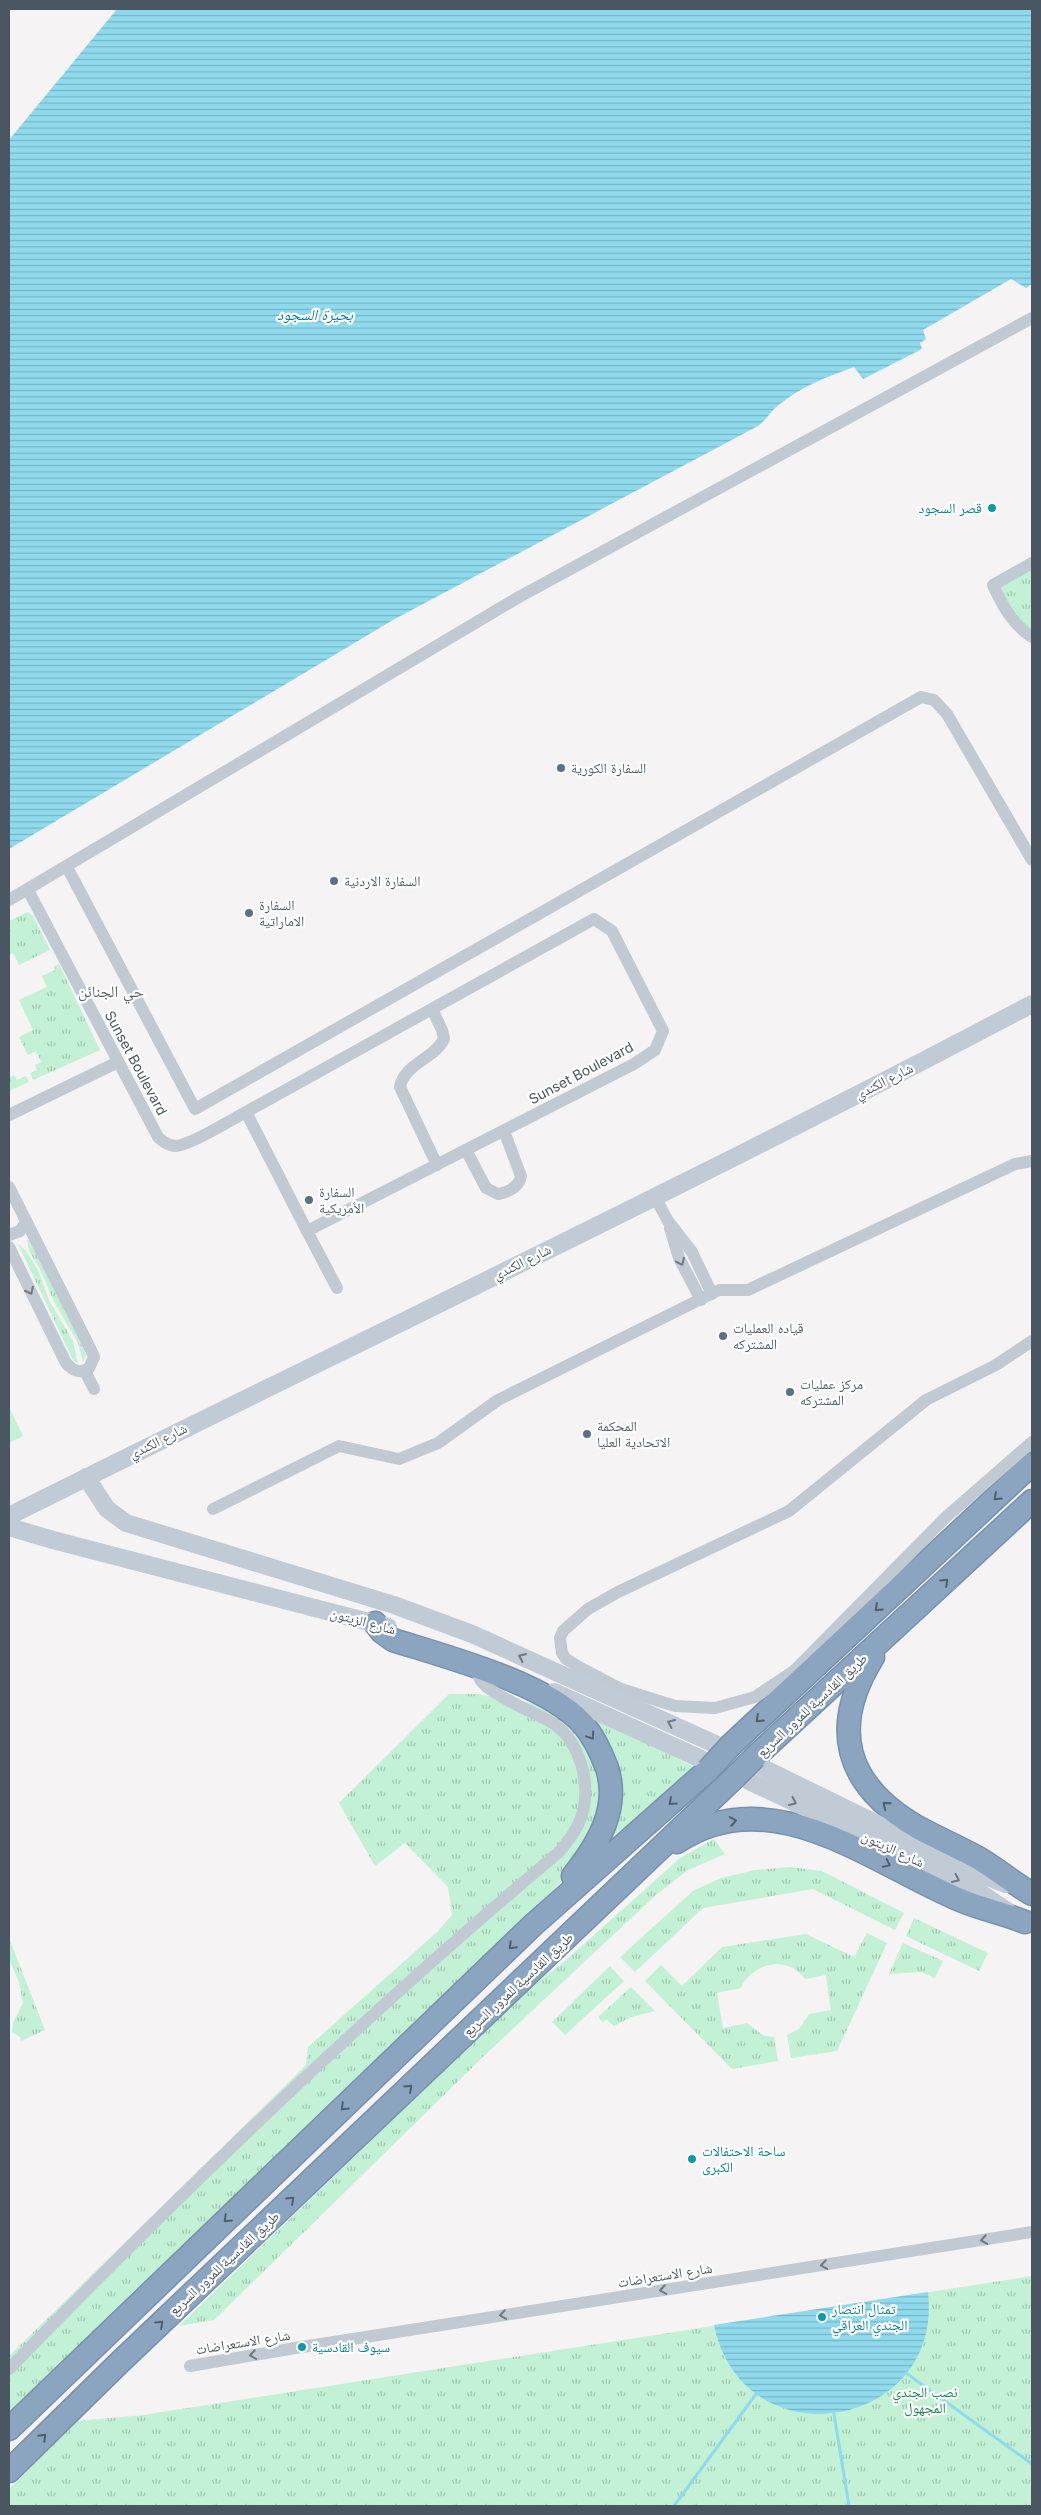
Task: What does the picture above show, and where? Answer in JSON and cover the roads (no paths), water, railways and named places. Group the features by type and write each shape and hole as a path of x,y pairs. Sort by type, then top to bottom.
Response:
{"highway":[{"name":"طريق القادسية للمرور السريع","path":"9,2429 723,1745 1032,1464"},
{"name":"طريق القادسية للمرور السريع","path":"9,2471 118,2363 644,1865 741,1781 886,1637 1032,1501"},
{"path":"375,1623 382,1632 393,1640 466,1660 551,1700 571,1713 594,1738 602,1753 611,1794 603,1832 594,1849 533,1925"},
{"path":"886,1637 858,1685 851,1702 848,1720 853,1757 866,1784 881,1801 902,1818 978,1858 1027,1892"},
{"path":"644,1865 696,1832 719,1824 763,1819 813,1830 960,1900 1022,1919"}],"main road":[{"name":"شارع الكندي","path":"9,1516 879,1084 1032,1004"},
{"name":"شارع الزيتون","path":"86,1477 107,1509 126,1524 394,1605 472,1634 723,1745"},
{"name":"شارع الزيتون","path":"9,1527 375,1623"},
{"path":"472,1634 466,1660 705,1764"},
{"name":"شارع الزيتون","path":"759,1762 975,1872 1027,1892"},
{"name":"شارع الزيتون","path":"741,1781 968,1884 1022,1919"},
{"path":"1022,1919 996,1899 994,1890 1002,1886 1027,1892"}],"street":[{"path":"9,900 520,597 1032,318"},
{"path":"1032,563 993,585 1004,610 1032,637"},
{"path":"66,866 195,1109 921,697 934,700 947,714 1032,860"},
{"name":"Sunset Boulevard","path":"28,890 158,1137 166,1144 176,1146 185,1144 246,1112 594,918 612,931 663,1031 655,1050 634,1064 307,1231"},
{"path":"432,1009 444,1039 439,1046 403,1077 400,1088 437,1165"},
{"path":"9,1115 118,1062"},
{"path":"246,1112 337,1288"},
{"path":"466,1150 486,1188 498,1194 508,1191 519,1183 522,1176 504,1131"},
{"path":"213,1509 339,1446 399,1459 438,1444 498,1400 719,1290 748,1290 1015,1164 1032,1161"},
{"path":"9,1187 92,1350 94,1357 92,1364 85,1371"},
{"path":"655,1196 668,1221 679,1258 707,1297"},
{"path":"9,1215 24,1218"},
{"path":"9,1235 20,1232 24,1218"},
{"path":"9,1247 66,1363 71,1369 85,1371"},
{"path":"1032,1341 996,1365 926,1400 789,1511 618,1592 588,1609 563,1631 560,1638 562,1653 566,1659 621,1690 675,1706 715,1708 755,1698 794,1671 946,1517 1032,1442"},
{"path":"85,1371 94,1390"},
{"path":"9,2369 100,2275 354,2031 558,1853 572,1837 581,1818 586,1798 584,1776 578,1756 568,1738 553,1723 485,1686 466,1660"},
{"name":"شارع الاستعراضات","path":"190,2366 1032,2232"}],"water":[{"name":"بحيرة السجود","path":"117,9 1032,9 1032,284 1026,288 1011,279 923,330 926,339 920,343 922,349 863,379 854,367 806,387 777,406 758,426 393,620 9,849 9,140"},
{"path":"928,2292 925,2339 905,2375 875,2400 838,2412 799,2412 762,2398 732,2369 714,2325"}],"waterway":[{"path":"906,2373 1032,2464"},
{"path":"674,2506 756,2394"},
{"path":"834,2414 849,2506"}],"place":[{"name":"قصر السجود","path":"992,508"},
{"name":"السفارة الكورية","path":"561,768"},
{"name":"السفارة الاردنية","path":"334,881"},
{"name":"السفارة الاماراتية","path":"249,913"},
{"name":"السفارة الأمريكية","path":"309,1200"},
{"name":"قياده العمليات المشتركه","path":"723,1336"},
{"name":"مركز عمليات المشتركه","path":"790,1392"},
{"name":"المحكمة الاتحادية العليا","path":"587,1434"},
{"name":"ساحة الاحتفالات الكبرى","path":"692,2159"},
{"name":"تمثال انتصار الجندي العراقي","path":"822,2317"},
{"name":"سيوف القادسية","path":"302,2347"}],"district":[{"name":"حي الجنائن","path":"111,991"}],"park label":[{"name":"نصب الجندي المجهول","path":"925,2400"}]}
